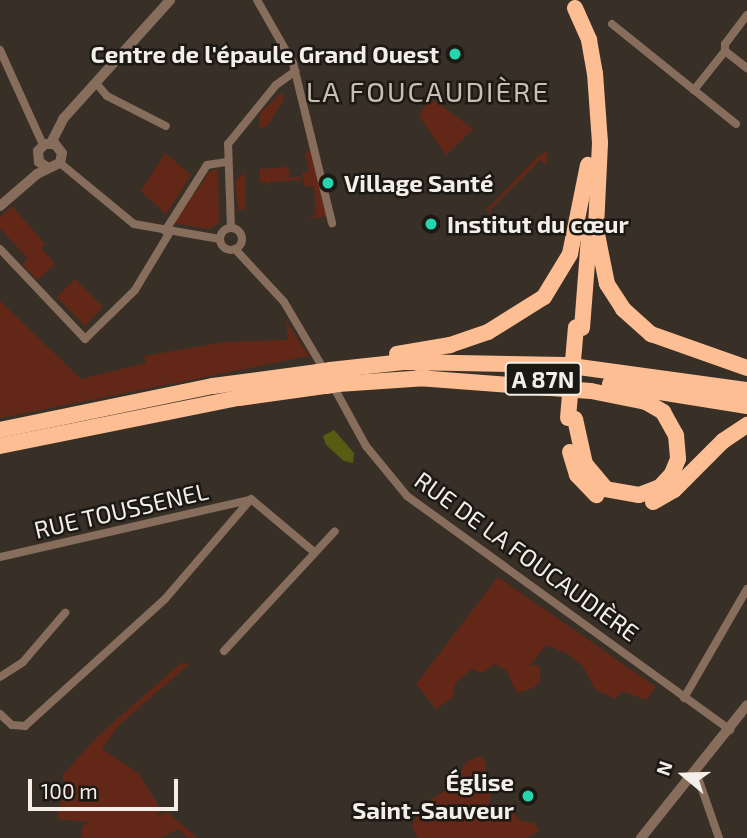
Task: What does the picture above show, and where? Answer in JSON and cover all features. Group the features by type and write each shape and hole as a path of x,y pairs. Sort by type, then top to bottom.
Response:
{"highway":[{"path":"571,3 588,78 594,163 571,419 571,456 581,480 602,499 628,507 667,495 747,425"},
{"path":"571,3 589,40 597,90 596,229 607,284 630,318 659,339 747,368"},
{"path":"579,328 588,165 588,78"},
{"path":"0,430 159,398 251,372 325,373 450,345 498,328 536,304 556,283 568,262 588,165"},
{"name":"A 87N","path":"0,446 239,398 325,373 404,362 564,365 747,390"},
{"name":"A 87N","path":"325,373 597,382 747,406"},
{"path":"418,378 591,391 646,402 663,412 676,435 677,458 672,474 645,494 627,496 606,489 585,464 571,419"}],"street":[{"path":"0,206 43,164 58,127 170,0"},
{"path":"257,0 295,71 332,223"},
{"path":"694,90 725,50 747,15"},
{"path":"611,24 736,124"},
{"path":"0,50 60,163 43,164"},
{"path":"725,50 747,68"},
{"path":"235,249 242,237 231,228 227,162 234,135 276,85 295,71"},
{"path":"96,83 107,96 166,126"},
{"path":"0,249 85,339 135,290 206,165 227,162"},
{"name":"RUE DE LA FOUCAUDIÈRE","path":"60,163 131,222 220,239 224,247 235,249 291,312 364,442 407,496 730,730"},
{"path":"220,239 231,228"},
{"path":"0,714 12,725 24,726 164,599 251,499 313,551"},
{"name":"RUE TOUSSENEL","path":"0,557 251,499"},
{"path":"225,652 272,604 313,551 335,531"},
{"path":"684,698 747,590"},
{"path":"0,677 23,662 65,613"},
{"path":"641,838 730,730 747,705"},
{"path":"696,772 719,838"}],"shaded area":[{"path":"282,92 284,99 268,125 259,129 260,113"},
{"path":"435,101 473,129 446,155 419,116 425,105"},
{"path":"311,152 327,216 309,219 316,214 314,186 305,187 302,173 309,171 305,153"},
{"path":"548,152 546,165 540,160 490,210 494,216 490,215 485,205 488,208 540,154"},
{"path":"165,153 191,175 166,214 141,191"},
{"path":"288,167 290,178 300,176 302,187 299,180 270,182 270,189 267,182 260,182 260,169"},
{"path":"218,169 219,223 209,229 174,223 210,171"},
{"path":"245,173 245,209 238,210 235,181"},
{"path":"12,206 45,244 41,248 55,264 37,280 22,264 28,259 0,228 0,217"},
{"path":"75,279 103,307 85,326 57,297"},
{"path":"0,301 81,379 146,363 144,356 225,342 288,340 286,321 309,356 0,418"},
{"path":"334,430 354,453 353,463 344,461 326,445 323,436"},
{"path":"498,577 656,687 646,700 622,691 615,699 595,689 583,666 566,653 546,645 530,665 540,666 540,681 533,688 517,693 506,670 495,664 482,673 471,669 455,684 453,697 436,709 416,684"},
{"path":"181,663 189,664 119,725 102,749 138,773 157,803 160,811 156,816 167,812 198,838 188,838 178,829 161,838 82,838 82,827 89,822 57,819 65,782 62,776 98,736"},
{"path":"480,756 486,763 485,782 492,785 489,806 504,803 521,821 533,823 540,830 527,838 418,838 412,826 422,804 455,785 466,762"}],"place":[{"name":"Centre de l'épaule Grand Ouest","path":"455,54"},
{"name":"Village Santé","path":"328,183"},
{"name":"Institut du cœur","path":"431,224"},
{"name":"Église Saint-Sauveur","path":"528,796"}],"district":[{"name":"LA FOUCAUDIÈRE","path":"428,91"}]}
